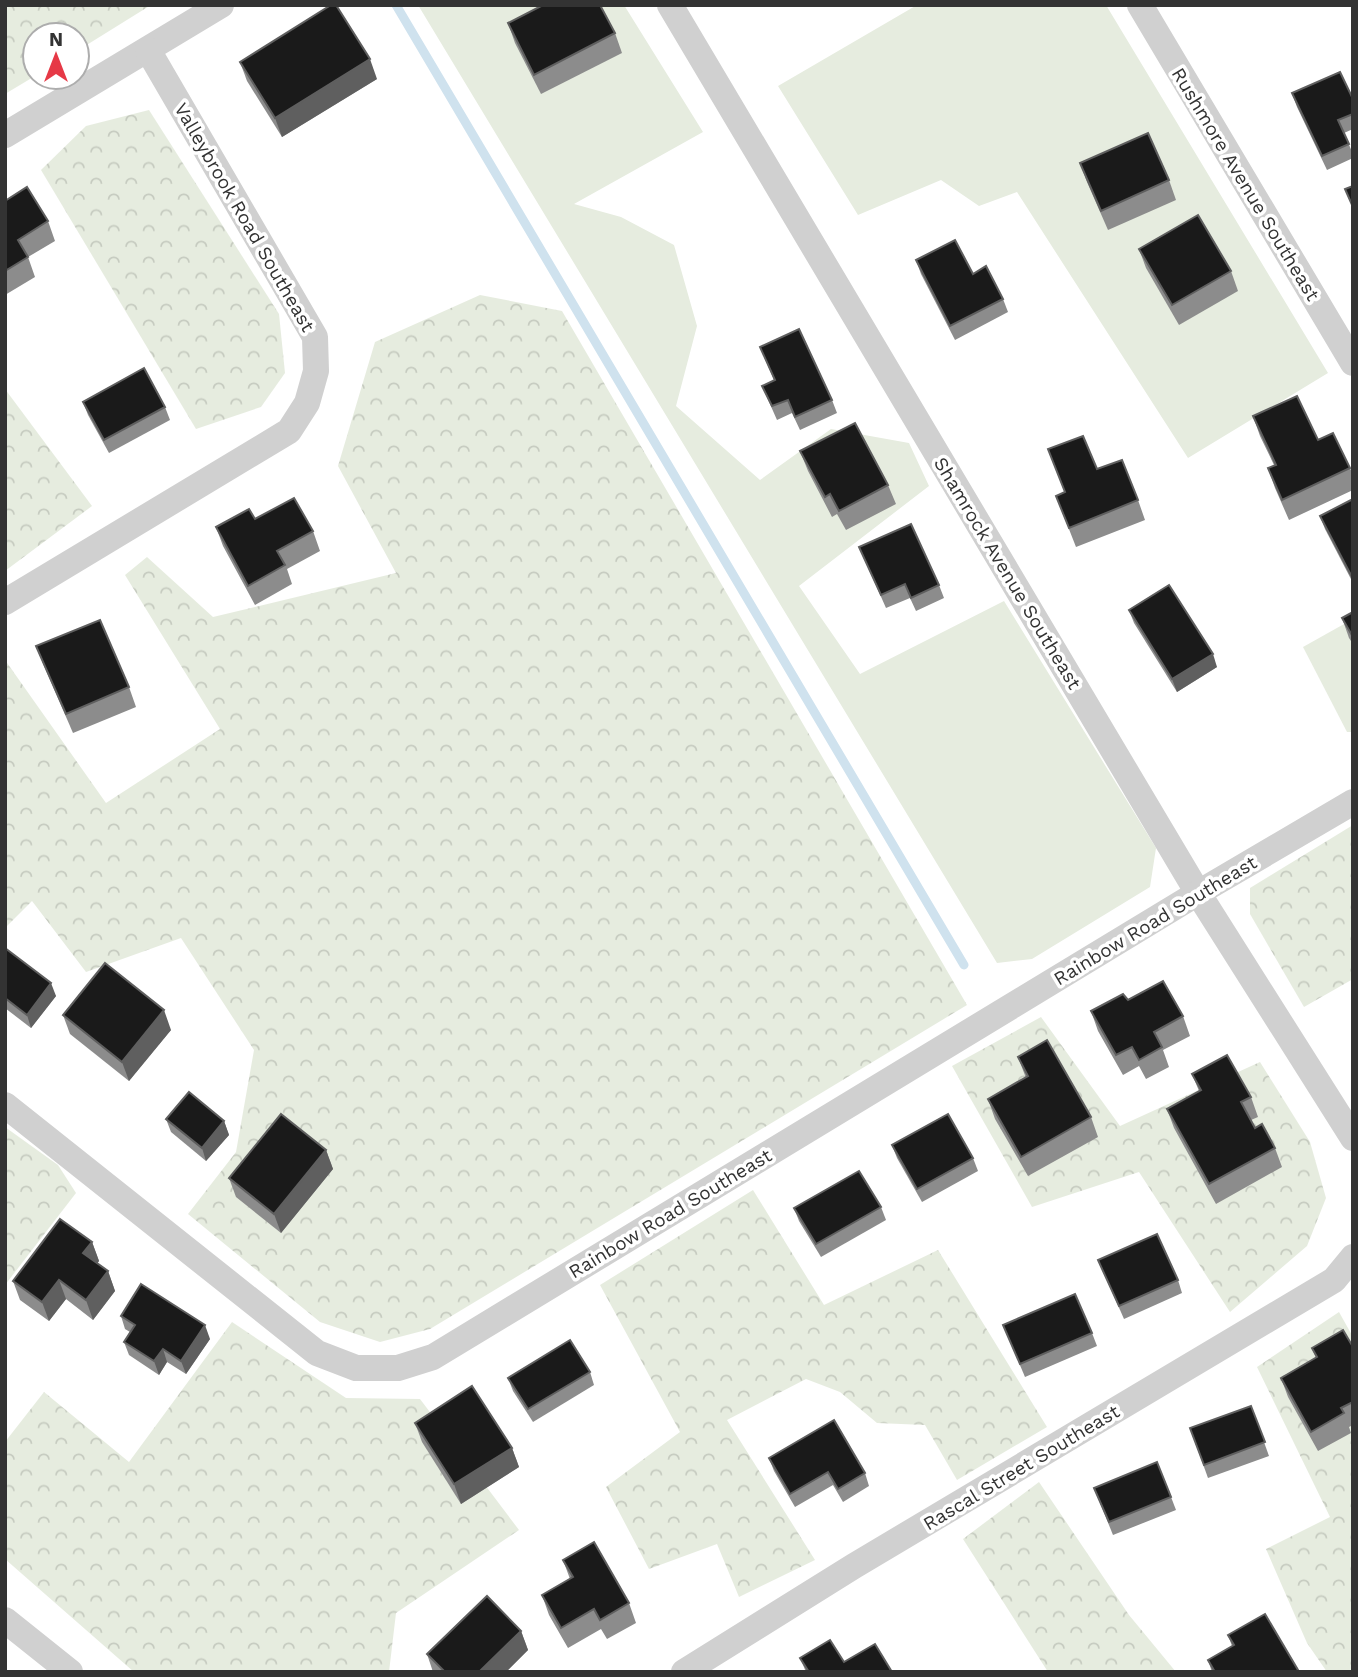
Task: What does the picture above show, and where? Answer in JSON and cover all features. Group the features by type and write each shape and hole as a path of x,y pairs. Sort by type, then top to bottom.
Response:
{"street":[{"path":"5,135 221,5"},
{"name":"Shamrock Avenue Southeast","path":"670,5 1198,893 1353,1138"},
{"name":"Rushmore Avenue Southeast","path":"1140,5 1353,363"},
{"name":"Valleybrook Road Southeast","path":"5,602 289,431 307,403 316,371 315,337 148,50"},
{"name":"Rainbow Road Southeast","path":"5,1105 317,1353 356,1368 398,1368 433,1357 1198,893 1353,802"},
{"name":"Rascal Street Southeast","path":"684,1672 854,1566 1335,1280 1353,1257"},
{"path":"5,1620 70,1672"}],"green space":[{"path":"5,5 151,5 91,42 91,21 21,21 21,84 5,94"},
{"path":"418,5 624,5 703,132 574,204 621,217 674,245 697,326 676,406 760,480 831,429 909,443 929,486 799,586 860,674 1004,601 1156,848 1150,887 1032,959 997,963"},
{"path":"917,5 1106,5 1328,373 1188,458 1017,192 979,206 941,180 858,215 778,86"},
{"path":"149,110 279,314 285,373 261,407 196,429 41,170 86,126"},
{"path":"480,295 562,311 967,1005 430,1329 380,1342 320,1322 188,1214 236,1152 254,1050 181,938 86,972 32,901 5,928 5,660 106,803 220,729 125,575 147,557 213,617 396,573 338,466 375,342"},
{"path":"5,389 92,506 5,571"},
{"path":"1353,619 1353,732 1347,732 1303,647"},
{"path":"1353,825 1353,979 1304,1007 1250,914 1250,888"},
{"path":"1041,1017 1120,1126 1260,1062 1310,1142 1326,1198 1307,1246 1230,1312 1139,1172 1032,1207 952,1066"},
{"path":"5,1127 58,1165 76,1193 5,1285"},
{"path":"753,1190 824,1305 938,1250 1047,1427 957,1480 925,1425 877,1423 840,1392 806,1379 727,1420 815,1560 739,1597 717,1544 649,1569 606,1487 680,1432 600,1285"},
{"path":"1339,1312 1353,1337 1353,1672 1327,1672 1307,1643 1266,1549 1330,1517 1257,1367"},
{"path":"232,1322 346,1398 420,1399 519,1530 396,1613 389,1672 134,1672 5,1559 5,1442 44,1392 129,1462"},
{"path":"1039,1482 1129,1615 1176,1672 1048,1672 963,1539"}],"building":[{"path":"331,5 336,5 370,59 275,118 240,62"},
{"path":"543,5 600,5 615,33 534,75 508,23"},
{"path":"1340,72 1353,99 1353,114 1338,120 1349,144 1322,156 1292,93"},
{"path":"1148,133 1169,180 1101,211 1080,163"},
{"path":"1353,186 1353,207 1345,189"},
{"path":"27,187 48,221 18,240 28,257 5,271 5,201"},
{"path":"1198,215 1231,271 1172,305 1139,249"},
{"path":"955,240 973,274 986,266 1003,299 950,326 916,260"},
{"path":"799,329 832,400 795,417 788,400 772,406 762,386 775,380 760,347"},
{"path":"144,368 165,407 104,440 83,402"},
{"path":"1297,396 1318,440 1333,433 1350,468 1282,500 1268,468 1276,465 1253,416"},
{"path":"855,423 888,485 839,511 830,494 825,497 800,451"},
{"path":"1083,436 1097,469 1122,460 1138,500 1069,528 1056,496 1065,492 1048,449"},
{"path":"294,498 313,531 277,551 285,565 248,586 216,527 249,509 255,519"},
{"path":"1353,499 1353,579 1320,516"},
{"path":"911,524 939,585 911,598 905,584 881,595 859,547"},
{"path":"1169,585 1213,654 1172,679 1129,610"},
{"path":"1353,612 1353,637 1342,618"},
{"path":"100,620 129,687 66,714 36,646"},
{"path":"5,948 51,983 27,1015 5,998"},
{"path":"105,963 164,1010 122,1062 63,1015"},
{"path":"1163,981 1183,1016 1154,1032 1162,1047 1139,1060 1132,1047 1116,1055 1091,1011 1123,994 1128,1000"},
{"path":"1047,1040 1091,1117 1021,1157 988,1099 1028,1076 1018,1057"},
{"path":"1227,1055 1251,1097 1241,1102 1255,1128 1262,1124 1275,1148 1209,1184 1167,1109 1201,1090 1192,1074"},
{"path":"189,1092 224,1121 202,1148 166,1119"},
{"path":"281,1114 326,1150 274,1214 229,1178"},
{"path":"948,1114 973,1158 917,1189 892,1145"},
{"path":"859,1171 881,1207 816,1244 794,1208"},
{"path":"60,1219 92,1242 83,1253 108,1271 86,1300 59,1280 42,1302 13,1281"},
{"path":"1157,1234 1178,1280 1119,1306 1098,1260"},
{"path":"141,1284 205,1325 181,1361 163,1349 154,1361 124,1342 135,1325 121,1316"},
{"path":"1075,1294 1092,1333 1020,1364 1003,1325"},
{"path":"1343,1330 1353,1347 1353,1402 1341,1408 1344,1413 1311,1432 1281,1378 1317,1357 1312,1348"},
{"path":"570,1340 590,1372 528,1409 508,1378"},
{"path":"472,1386 512,1448 454,1484 415,1423"},
{"path":"1251,1406 1265,1442 1204,1465 1190,1428"},
{"path":"834,1420 865,1473 838,1489 828,1472 790,1494 769,1458"},
{"path":"1157,1462 1171,1497 1109,1522 1094,1488"},
{"path":"594,1542 629,1603 600,1620 594,1609 561,1628 542,1595 573,1577 563,1560"},
{"path":"487,1596 521,1631 479,1672 445,1672 427,1654"},
{"path":"1265,1614 1298,1670 1215,1672 1208,1660 1234,1645 1228,1635"},
{"path":"830,1640 844,1662 875,1644 892,1672 809,1672 800,1658"}],"waterway":[{"path":"396,5 964,965"}]}
